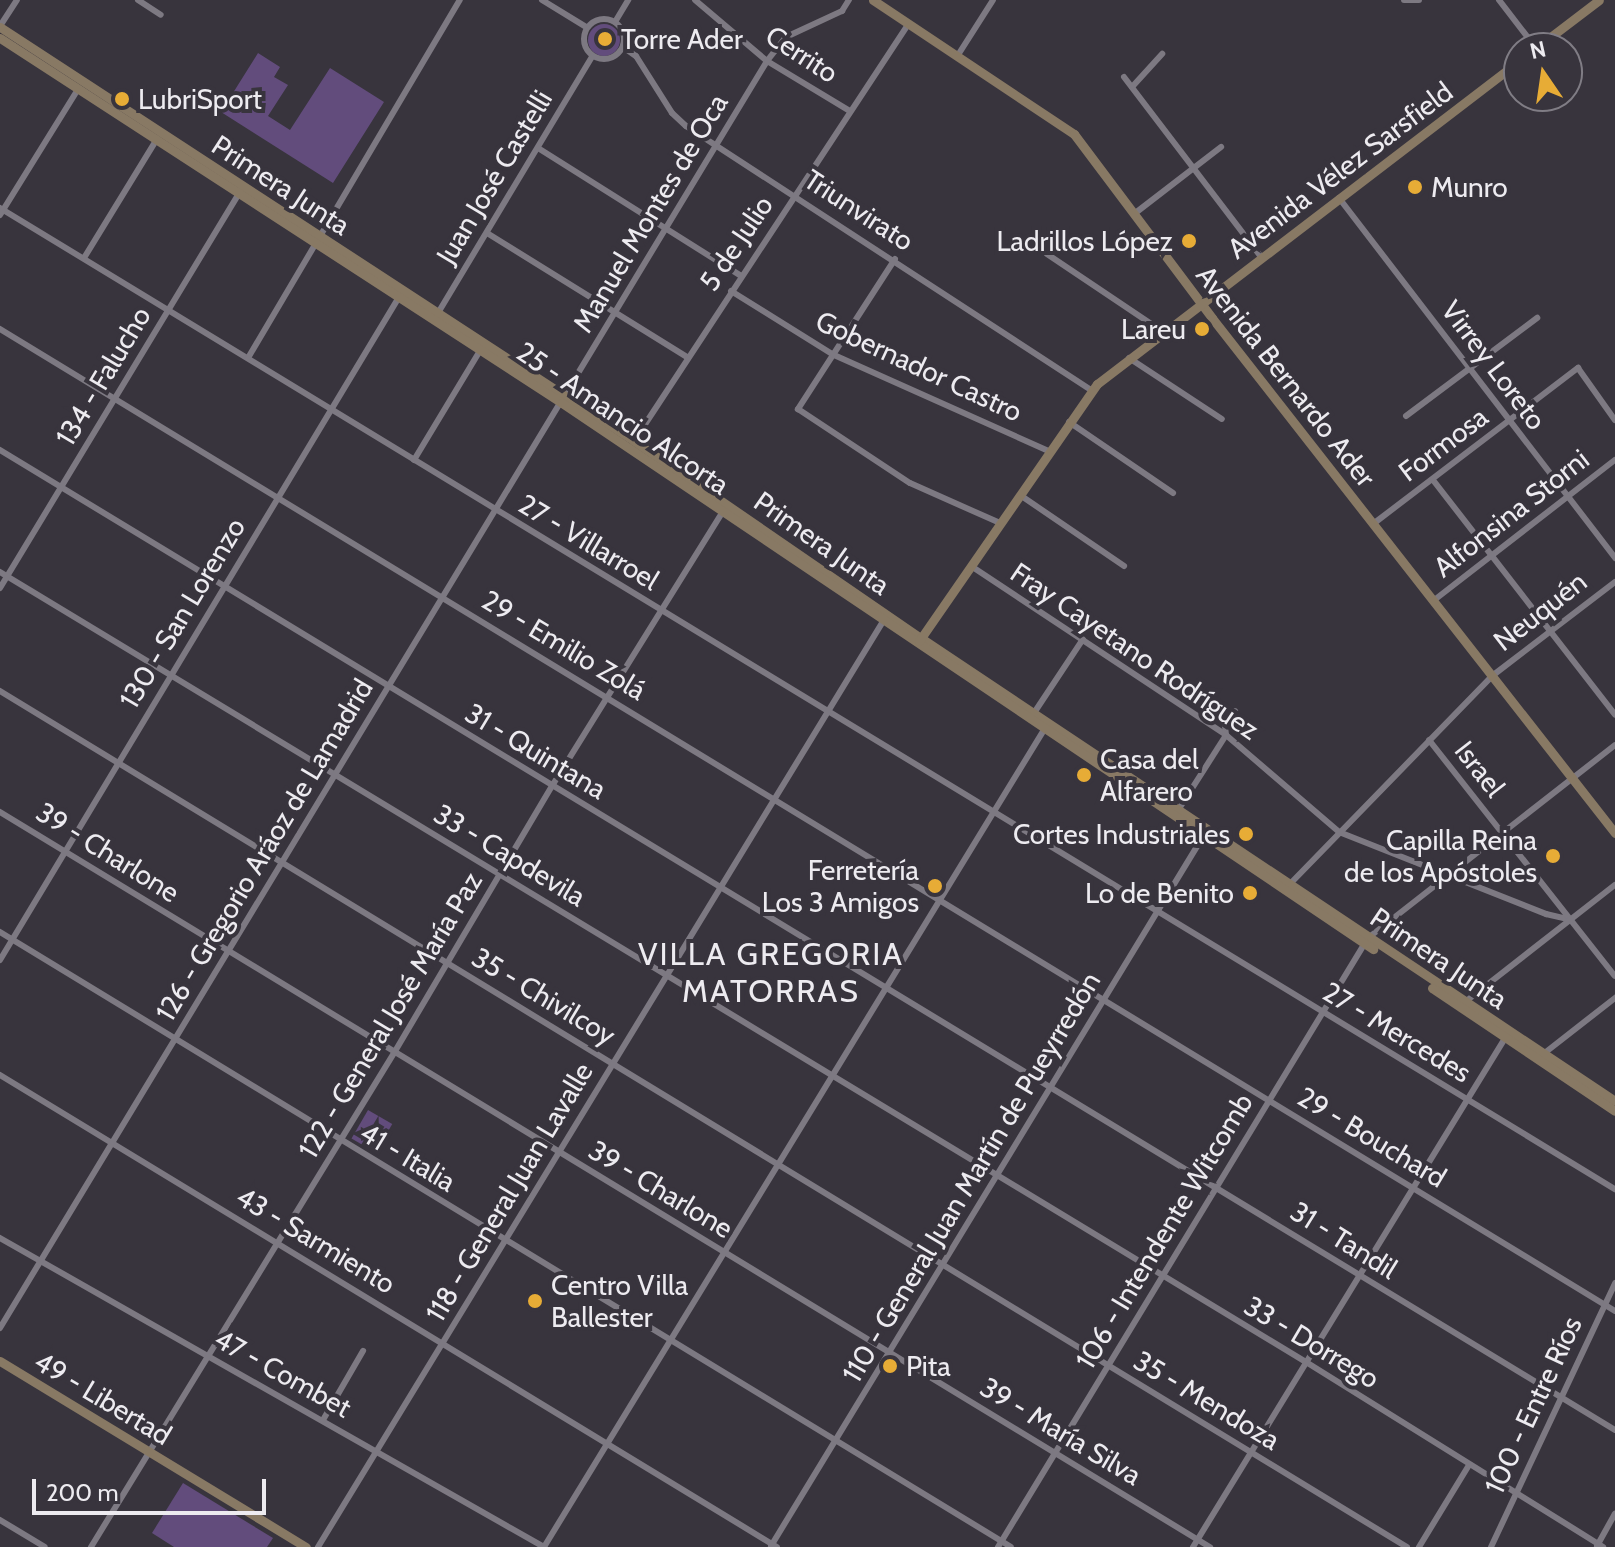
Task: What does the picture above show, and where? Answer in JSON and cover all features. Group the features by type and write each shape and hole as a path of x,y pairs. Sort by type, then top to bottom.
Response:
{"main road":[{"name":"Avenida Bernardo Ader","path":"873,0 1074,134 1201,303 1615,833"},
{"path":"1557,32 1599,0"},
{"name":"Primera Junta","path":"0,27 80,87 564,400 1367,941 1615,1101"},
{"path":"0,38 80,87"},
{"name":"Avenida Vélez Sarsfield","path":"919,641 1091,390 1503,73"},
{"path":"1541,1056 1615,1111"},
{"name":"49 - Libertad","path":"0,1361 306,1547"}],"street":[{"path":"0,27 17,0"},
{"path":"138,0 161,15"},
{"path":"248,358 321,242 460,0"},
{"path":"542,0 586,27"},
{"path":"586,27 585,43 592,57 611,57 623,47 615,22 628,0"},
{"name":"Cerrito","path":"695,0 767,61 850,111"},
{"name":"Manuel Montes de Oca","path":"564,400 767,61 786,37 842,11 849,0"},
{"path":"958,55 993,0"},
{"path":"1406,1 1419,0"},
{"path":"1499,0 1524,32"},
{"path":"586,27 602,20 615,22"},
{"name":"5 de Julio","path":"632,445 909,23"},
{"name":"Triunvirato","path":"623,47 648,72 679,121 895,259 1091,390"},
{"path":"1132,87 1162,54"},
{"name":"Juan José Castelli","path":"436,316 592,57"},
{"path":"1124,77 1262,258"},
{"path":"1,211 80,87"},
{"path":"84,258 159,136"},
{"path":"1134,214 1221,147"},
{"path":"538,148 741,276"},
{"name":"134 - Falucho","path":"0,588 3,574 61,487 241,190"},
{"name":"Virrey Loreto","path":"1339,198 1615,558"},
{"name":"27 - Villarroel","path":"1,211 84,258 167,312 248,358 1156,912"},
{"path":"487,233 687,357"},
{"path":"1047,254 1163,332"},
{"path":"834,355 895,259"},
{"name":"Gobernador Castro","path":"731,291 834,355 1049,451"},
{"name":"130 - San Lorenzo","path":"0,960 401,294"},
{"path":"1406,416 1537,318"},
{"name":"29 - Emilio Zolá","path":"0,329 609,696 773,801 940,899 1104,1002"},
{"path":"414,460 483,347"},
{"name":"Fray Cayetano Rodríguez","path":"834,355 798,409 910,483 1000,523"},
{"path":"1129,358 1222,419"},
{"name":"Formosa","path":"1373,524 1578,368 1615,420"},
{"name":"126 - Gregorio Aráoz de Lamadrid","path":"0,1328 114,1144 279,863 564,400"},
{"path":"1069,422 1173,493"},
{"name":"31 - Quintana","path":"0,450 1049,1089"},
{"name":"Alfonsina Storni","path":"1433,601 1615,460"},
{"path":"1433,480 1615,715"},
{"path":"1020,495 1124,566"},
{"name":"122 - General José María Paz","path":"91,1547 152,1453 552,786 725,508"},
{"name":"Fray Cayetano Rodríguez","path":"971,566 1226,735 1339,832 1447,876 1571,920"},
{"name":"33 - Capdevila","path":"3,574 832,1075 996,1178"},
{"name":"Neuquén","path":"1287,887 1492,676 1615,582"},
{"name":"118 - General Juan Lavalle","path":"318,1547 885,618"},
{"path":"1032,716 1083,639"},
{"name":"35 - Chivilcoy","path":"0,691 943,1265"},
{"path":"1177,812 1226,735 1225,726 1235,711"},
{"path":"544,1547 1046,725"},
{"name":"Israel","path":"1429,740 1615,976"},
{"name":"106 - Intendente Witcomb","path":"1000,1544 1367,941 1502,831 1615,745"},
{"name":"39 - Charlone","path":"0,812 890,1353"},
{"name":"110 - General Juan Martín de Pueyrredón","path":"773,1546 1207,832"},
{"path":"1462,1004 1615,885"},
{"name":"27 - Mercedes","path":"1156,912 1615,1189"},
{"name":"41 - Italia","path":"0,932 1000,1544 1011,1547"},
{"path":"1541,1056 1615,998"},
{"name":"29 - Bouchard","path":"1104,1002 1615,1311"},
{"path":"1193,1547 1507,1034"},
{"name":"43 - Sarmiento","path":"0,1075 773,1546"},
{"name":"31 - Tandil","path":"1049,1089 1615,1430"},
{"name":"33 - Dorrego","path":"996,1178 1306,1362 1600,1546"},
{"name":"47 - Combet","path":"0,1238 544,1547"},
{"name":"35 - Mendoza","path":"943,1265 1407,1547"},
{"name":"100 - Entre Ríos","path":"1491,1547 1615,1283"},
{"path":"323,1420 363,1351"},
{"name":"39 - María Silva","path":"890,1353 1210,1547"},
{"path":"1419,1547 1469,1465"},
{"path":"1600,1546 1615,1514"},
{"path":"0,1520 45,1547"}],"shaded area":[{"path":"604,24 615,29 620,40 615,51 604,56 593,51 588,40 593,29"},
{"path":"258,53 280,67 274,77 288,85 268,116 290,130 330,68 384,102 333,183 221,112"},
{"path":"368,1110 392,1124 376,1153 352,1139"},
{"path":"183,1483 273,1538 267,1547 174,1547 152,1533"}],"place":[{"name":"Torre Ader","path":"605,39"},
{"name":"LubriSport","path":"122,99"},
{"name":"Munro","path":"1415,187"},
{"name":"Ladrillos López","path":"1189,241"},
{"name":"Lareu","path":"1202,329"},
{"name":"Casa del Alfarero","path":"1084,775"},
{"name":"Cortes Industriales","path":"1246,834"},
{"name":"Capilla Reina de los Apóstoles","path":"1553,856"},
{"name":"Ferretería Los 3 Amigos","path":"935,886"},
{"name":"Lo de Benito","path":"1250,893"},
{"name":"Centro Villa Ballester","path":"535,1301"},
{"name":"Pita","path":"890,1366"}],"district":[{"name":"VILLA GREGORIA MATORRAS","path":"771,974"}]}
